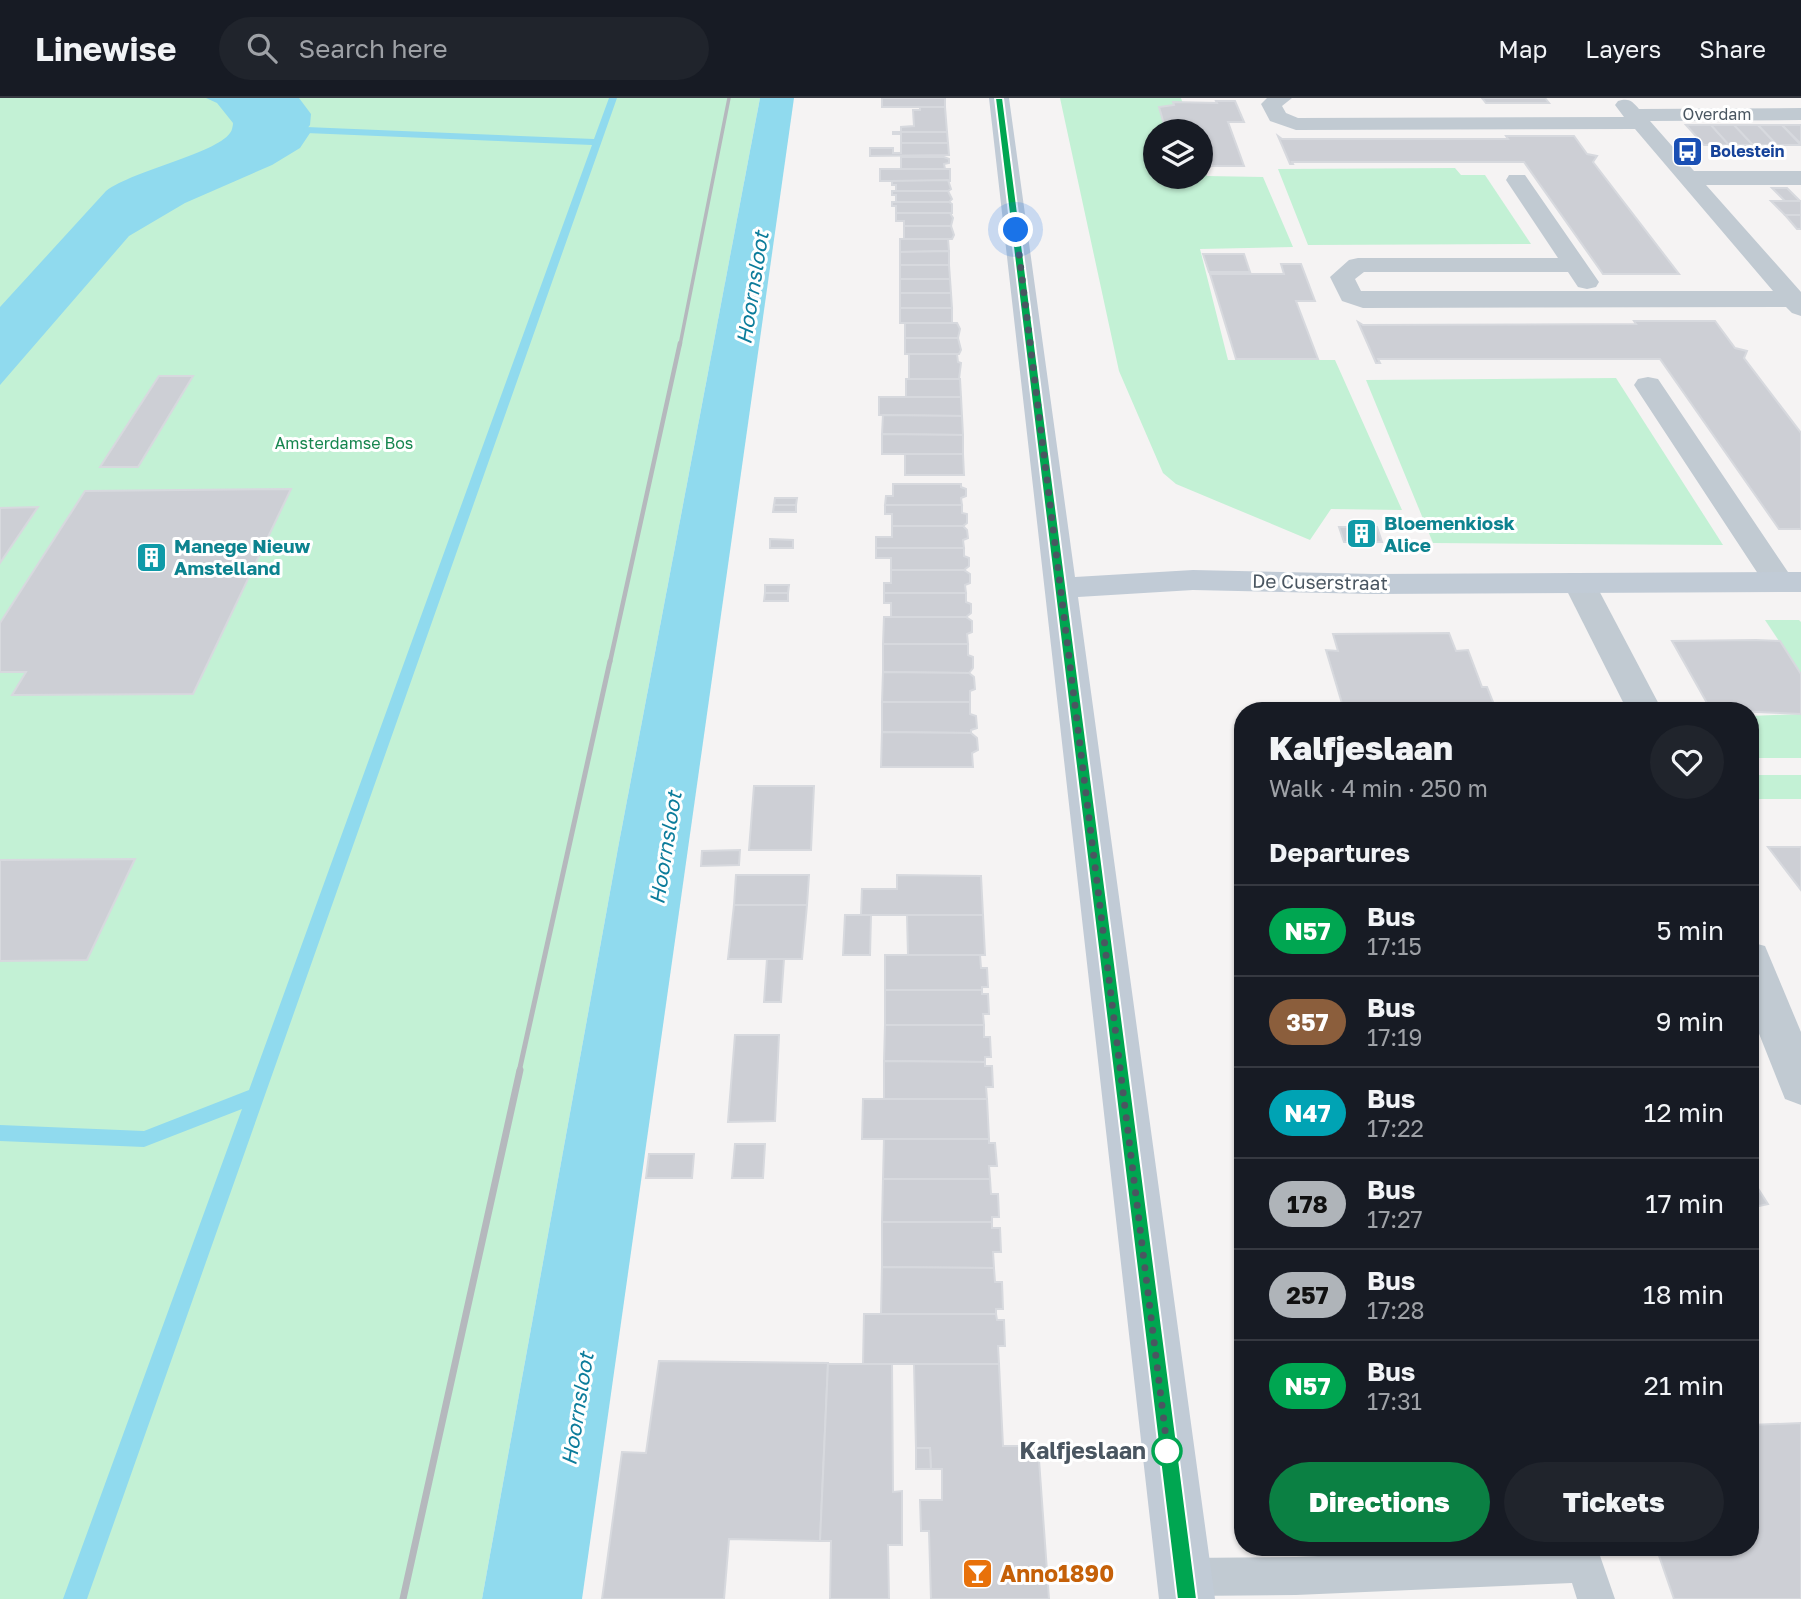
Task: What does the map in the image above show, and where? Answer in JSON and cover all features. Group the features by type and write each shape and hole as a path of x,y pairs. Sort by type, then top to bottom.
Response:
{"main road":[{"path":"999,98 1186,1588"},
{"name":"De Cuserstraat","path":"1060,588 1193,580 1373,584 1790,582"}],"street":[{"path":"1282,98 1271,104 1277,117 1296,124 1475,114 1637,119"},
{"path":"1619,98 1797,303"},
{"name":"Overdam","path":"1637,119 1801,114"},
{"path":"1688,178 1801,178"},
{"path":"1517,180 1600,301"},
{"path":"1576,265 1359,265 1342,277 1351,296 1363,300 1797,303"},
{"name":"De Cuserstraat","path":"1648,385 1790,582"},
{"path":"1579,583 1641,702"},
{"path":"1759,981 1801,1086"}],"lane":[{"path":"1186,1588 1296,1576 1585,1563 1596,1599"}],"green space":[{"name":"Amsterdamse Bos","path":"0,98 760,98 618,848 482,1599 0,1599"},
{"path":"1060,98 1181,98 1188,119 1143,119 1143,189 1213,189 1213,176 1263,177 1293,247 1200,249 1228,360 1335,360 1402,510 1331,509 1310,540 1176,484 1163,473 1119,371"},
{"path":"1455,168 1461,175 1485,175 1531,244 1308,245 1278,169"},
{"path":"1616,378 1723,545 1433,543 1366,380"},
{"path":"1765,620 1801,622 1801,674"},
{"path":"1801,714 1801,758 1759,758 1759,716"},
{"path":"1759,775 1801,775 1801,799 1759,799"}],"water":[{"path":"206,98 299,98 311,114 310,125 306,130 310,133 300,148 272,165 185,203 129,236 0,385 0,307 106,191 135,176 208,148 222,141 230,133 233,123 217,103"},
{"name":"Hoornsloot","path":"760,98 794,98 582,1599 482,1599 618,848"}],"building":[{"path":"882,98 945,98 945,107 882,107"},
{"path":"1482,98 1545,98 1549,103 1486,103"},
{"path":"1216,101 1235,101 1244,122 1228,122 1244,166 1213,166 1213,119 1162,119 1159,107 1174,105 1173,102 1217,103"},
{"path":"920,107 945,107 947,132 901,132 901,127 914,126 913,110 920,110"},
{"path":"1686,125 1711,125 1729,145 1704,145"},
{"path":"1711,125 1734,125 1753,145 1729,145"},
{"path":"1734,125 1758,125 1777,145 1753,145"},
{"path":"1758,125 1782,125 1801,145 1777,145"},
{"path":"1782,125 1801,125 1801,144"},
{"path":"893,132 947,132 948,143 901,143 901,134"},
{"path":"1278,136 1282,139 1508,139 1506,136 1574,136 1587,154 1597,156 1593,162 1679,274 1603,274 1524,162 1290,164"},
{"path":"901,143 948,143 949,155 870,156 870,148 893,148 893,153 901,153"},
{"path":"901,157 944,157 949,159 949,163 944,164 945,169 901,169"},
{"path":"880,169 950,169 950,181 880,181"},
{"path":"948,180 951,189 948,191 896,191 896,185 892,185 892,181"},
{"path":"1772,188 1787,188 1800,201 1785,201"},
{"path":"892,191 948,191 952,199 949,202 896,202 896,195 892,195"},
{"path":"1771,201 1801,201 1801,215 1785,215"},
{"path":"892,202 949,202 952,204 952,213 896,213 896,206 892,206"},
{"path":"896,213 950,213 953,218 951,226 904,226 904,221 896,221"},
{"path":"1785,215 1801,215 1801,229 1797,229"},
{"path":"904,226 951,226 954,235 952,239 904,239"},
{"path":"900,239 948,239 949,251 900,252"},
{"path":"949,251 949,265 900,265 900,252"},
{"path":"1203,254 1244,254 1250,272 1209,272"},
{"path":"1281,264 1301,264 1315,301 1296,301 1318,359 1236,359 1210,274 1284,274"},
{"path":"900,265 949,265 950,279 900,279"},
{"path":"900,279 950,279 951,293 900,293"},
{"path":"900,293 951,293 952,308 900,308"},
{"path":"900,308 952,308 952,323 900,323"},
{"path":"1634,321 1715,321 1735,348 1747,351 1744,358 1801,433 1801,529 1779,529 1660,359 1378,359 1380,363 1376,363 1358,322 1363,325 1636,324"},
{"path":"905,323 957,323 960,329 958,338 905,338"},
{"path":"905,338 958,338 961,350 959,354 905,354"},
{"path":"909,354 957,354 958,362 961,363 959,379 909,379"},
{"path":"159,376 193,376 138,467 100,467"},
{"path":"906,379 960,379 961,397 906,397"},
{"path":"879,397 961,397 962,416 879,415"},
{"path":"883,415 962,416 963,435 882,434"},
{"path":"882,434 963,435 963,454 882,454"},
{"path":"905,454 963,454 964,475 905,475"},
{"path":"893,484 961,484 961,487 966,489 966,496 961,498 962,505 885,505 886,496 893,496"},
{"name":"Manege Nieuw Amstelland","path":"291,489 193,694 12,695 26,672 0,672 0,623 85,491"},
{"path":"775,498 797,498 796,505 774,505"},
{"path":"774,505 796,505 796,512 773,512"},
{"path":"885,505 962,505 962,513 967,514 967,523 963,526 892,526 892,514 885,514"},
{"path":"38,507 0,563 0,508"},
{"path":"892,526 963,526 967,530 968,538 963,540 964,548 876,548 876,537 892,537"},
{"name":"Bloemenkiosk Alice","path":"1339,527 1377,527 1382,542 1344,542"},
{"path":"770,539 793,540 793,548 770,548"},
{"path":"876,548 964,548 964,556 969,558 969,566 964,570 891,570 891,558 876,558"},
{"path":"891,570 964,570 970,574 970,583 965,585 966,593 884,593 884,583 891,583"},
{"path":"765,585 789,585 788,593 765,593"},
{"path":"765,593 788,593 788,601 764,601"},
{"path":"884,593 966,593 966,602 971,604 971,613 966,617 891,617 891,603 884,603"},
{"path":"884,617 966,617 972,621 972,632 967,634 968,644 883,644"},
{"path":"1449,633 1456,651 1468,650 1482,687 1487,687 1493,702 1342,702 1326,650 1338,651 1333,634"},
{"path":"1672,641 1780,641 1801,674 1801,714 1759,712 1759,702 1706,702"},
{"path":"883,644 968,644 968,655 973,657 973,668 969,673 883,672"},
{"path":"883,672 969,673 974,677 975,689 970,691 970,702 882,702"},
{"path":"882,702 970,702 970,714 976,716 977,728 971,730 971,733 882,732"},
{"path":"882,732 971,733 977,738 978,750 972,753 973,767 881,767"},
{"path":"754,786 814,786 811,850 749,850"},
{"path":"1768,847 1801,847 1801,890"},
{"path":"740,850 739,865 701,866 702,851"},
{"path":"135,859 87,960 0,961 0,860"},
{"path":"736,875 809,875 807,905 734,905"},
{"path":"897,875 981,876 983,915 861,915 862,889 897,889"},
{"path":"734,905 807,905 802,959 728,959"},
{"path":"845,915 871,915 870,955 843,955"},
{"path":"907,915 983,915 985,955 908,955"},
{"path":"885,955 980,955 981,968 987,968 988,987 982,987 982,990 885,990"},
{"path":"767,959 784,959 781,1002 764,1002"},
{"path":"885,990 982,990 982,994 988,994 989,1014 983,1014 984,1025 885,1025"},
{"path":"885,1025 984,1025 984,1037 990,1037 991,1057 985,1057 985,1062 884,1061"},
{"path":"735,1035 779,1035 775,1121 728,1122"},
{"path":"884,1061 985,1062 985,1066 992,1066 993,1087 986,1087 987,1099 884,1099"},
{"path":"863,1099 987,1099 989,1139 862,1139"},
{"path":"884,1139 989,1139 989,1143 995,1143 997,1166 989,1166 990,1179 883,1179"},
{"path":"735,1144 765,1144 763,1178 732,1178"},
{"path":"649,1154 694,1154 692,1178 646,1178"},
{"path":"883,1179 990,1179 991,1194 998,1194 999,1217 992,1217 992,1222 882,1222"},
{"path":"1759,1190 1768,1204 1759,1206"},
{"path":"882,1222 992,1222 992,1228 1000,1228 1001,1252 993,1252 994,1268 882,1267"},
{"path":"882,1267 994,1268 995,1282 1002,1282 1003,1309 996,1309 996,1314 881,1314"},
{"path":"864,1314 996,1314 997,1320 1004,1320 1005,1346 998,1346 999,1364 863,1364"},
{"path":"659,1361 828,1363 820,1541 729,1539 724,1599 602,1599 622,1452 646,1453"},
{"path":"828,1364 892,1364 893,1492 902,1491 902,1545 888,1545 889,1599 830,1599 831,1541 820,1541"},
{"path":"914,1364 999,1364 1003,1446 1038,1446 1049,1599 931,1599 929,1531 921,1531 920,1500 942,1500 942,1469 931,1469 930,1448 916,1448"},
{"path":"1801,1423 1801,1599 1674,1599 1659,1556 1759,1556 1759,1425"},
{"path":"916,1448 930,1448 931,1469 916,1469"}],"waterway":[{"path":"256,1095 613,98"},
{"path":"306,130 595,142"},
{"path":"0,1133 144,1139 256,1095"},
{"path":"75,1599 256,1095"}],"railway":[{"path":"680,345 729,98"},
{"path":"610,662 680,343"},
{"path":"519,1072 610,661"},
{"path":"403,1599 520,1070"}],"bus line":[{"name":"N57","path":"999,98 1187,1599"}],"place":[{"name":"Bolestein","path":"1687,151"},
{"name":"Bloemenkiosk Alice","path":"1361,534"},
{"name":"Manege Nieuw Amstelland","path":"151,557"},
{"name":"Kalfjeslaan","path":"1167,1451"},
{"name":"Anno1890","path":"977,1574"}],"route":[{"path":"1016,230 1168,1454 1167,1451"}]}
